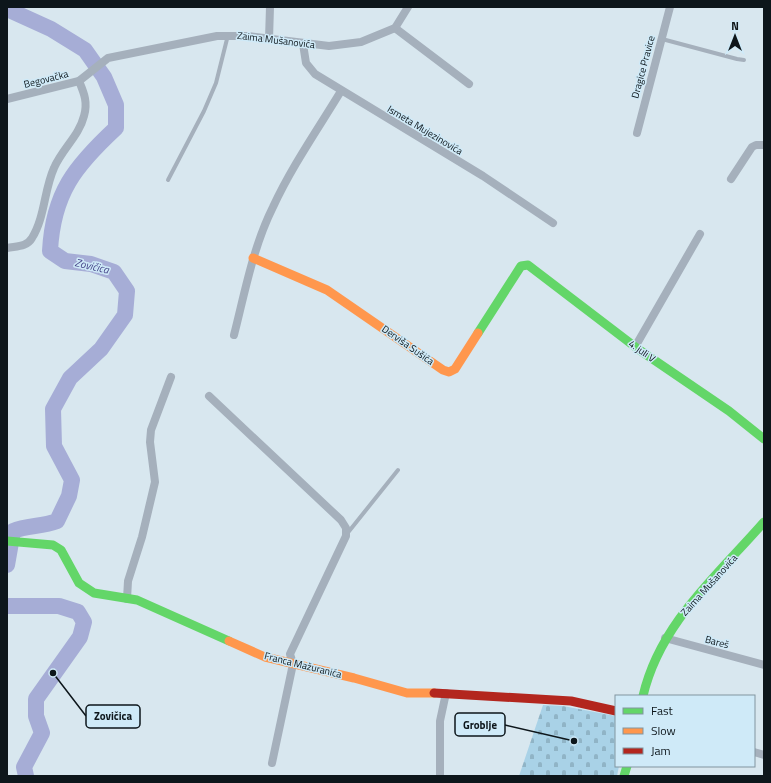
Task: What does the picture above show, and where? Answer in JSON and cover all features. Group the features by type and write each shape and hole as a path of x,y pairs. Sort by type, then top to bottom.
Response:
{"street":[{"path":"269,39 270,7"},
{"path":"408,7 395,28 469,84"},
{"name":"Dragice Pravice","path":"636,133 670,7"},
{"name":"Zaima Mušanovića","path":"108,58 228,35 303,44 345,45 360,42 395,28"},
{"name":"Ismeta Mujezinovića","path":"303,44 306,63 310,69 341,91 483,176 553,223"},
{"name":"Begovačka","path":"7,99 79,80 108,58"},
{"path":"7,248 26,244 32,239 39,221 53,169 80,129 85,115 86,98 79,80"},
{"path":"234,335 253,258 272,208 289,175 341,91"},
{"path":"732,179 752,147 756,145 764,145"},
{"path":"635,347 700,234"},
{"name":"Derviša Sušića","path":"253,258 327,290 446,372 455,369 520,266"},
{"name":"4. juli V","path":"520,266 528,265 635,347 729,411 764,439"},
{"path":"127,599 128,581 142,537 155,482 150,442 151,430 171,377"},
{"path":"209,396 341,520 346,528 346,536 290,654 292,664 272,762"},
{"name":"Zaima Mušanovića","path":"643,695 654,658 665,638 690,605 764,522"},
{"name":"Franca Mažuranića","path":"7,541 22,544 53,545 61,550 79,583 94,593 137,600 265,657 354,678 408,693 446,693 571,701 615,711"},
{"name":"Bareš","path":"665,638 764,665"},
{"path":"440,776 440,721 446,693"}],"lane":[{"path":"168,180 204,111 216,83 228,35"},
{"path":"661,39 744,60"},
{"path":"346,536 398,470"}],"green space":[{"path":"543,705 563,706 615,716 615,767 619,767 617,776 519,776"}],"waterway":[{"name":"Zovičica","path":"7,9 51,29 85,50 104,77 116,105 116,128 78,168 61,197 52,231 50,251 65,261 91,264 114,272 127,291 125,315 101,349 70,378 53,409 54,446 72,480 69,496 57,521 13,531 7,565"},
{"name":"Zovičica","path":"7,606 59,606 78,612 84,622 80,637 36,699 36,716 42,733 24,767 26,776"}],"traffic: fast":[{"path":"478,333 521,266 528,265 638,349 729,411 764,439"},
{"path":"643,695 651,670 662,646 676,623 692,602 764,522"},
{"path":"7,541 53,545 61,550 79,583 94,593 137,600 229,641"},
{"path":"624,776 627,767"}],"traffic: slow":[{"path":"253,258 327,290 443,370 449,372 455,369 478,333"},
{"path":"229,641 265,657 354,678 407,693 434,693"}],"traffic: jam":[{"path":"434,693 571,701 615,711"}],"place":[{"name":"Zovičica","path":"53,673"},
{"name":"Groblje","path":"574,741"}]}
